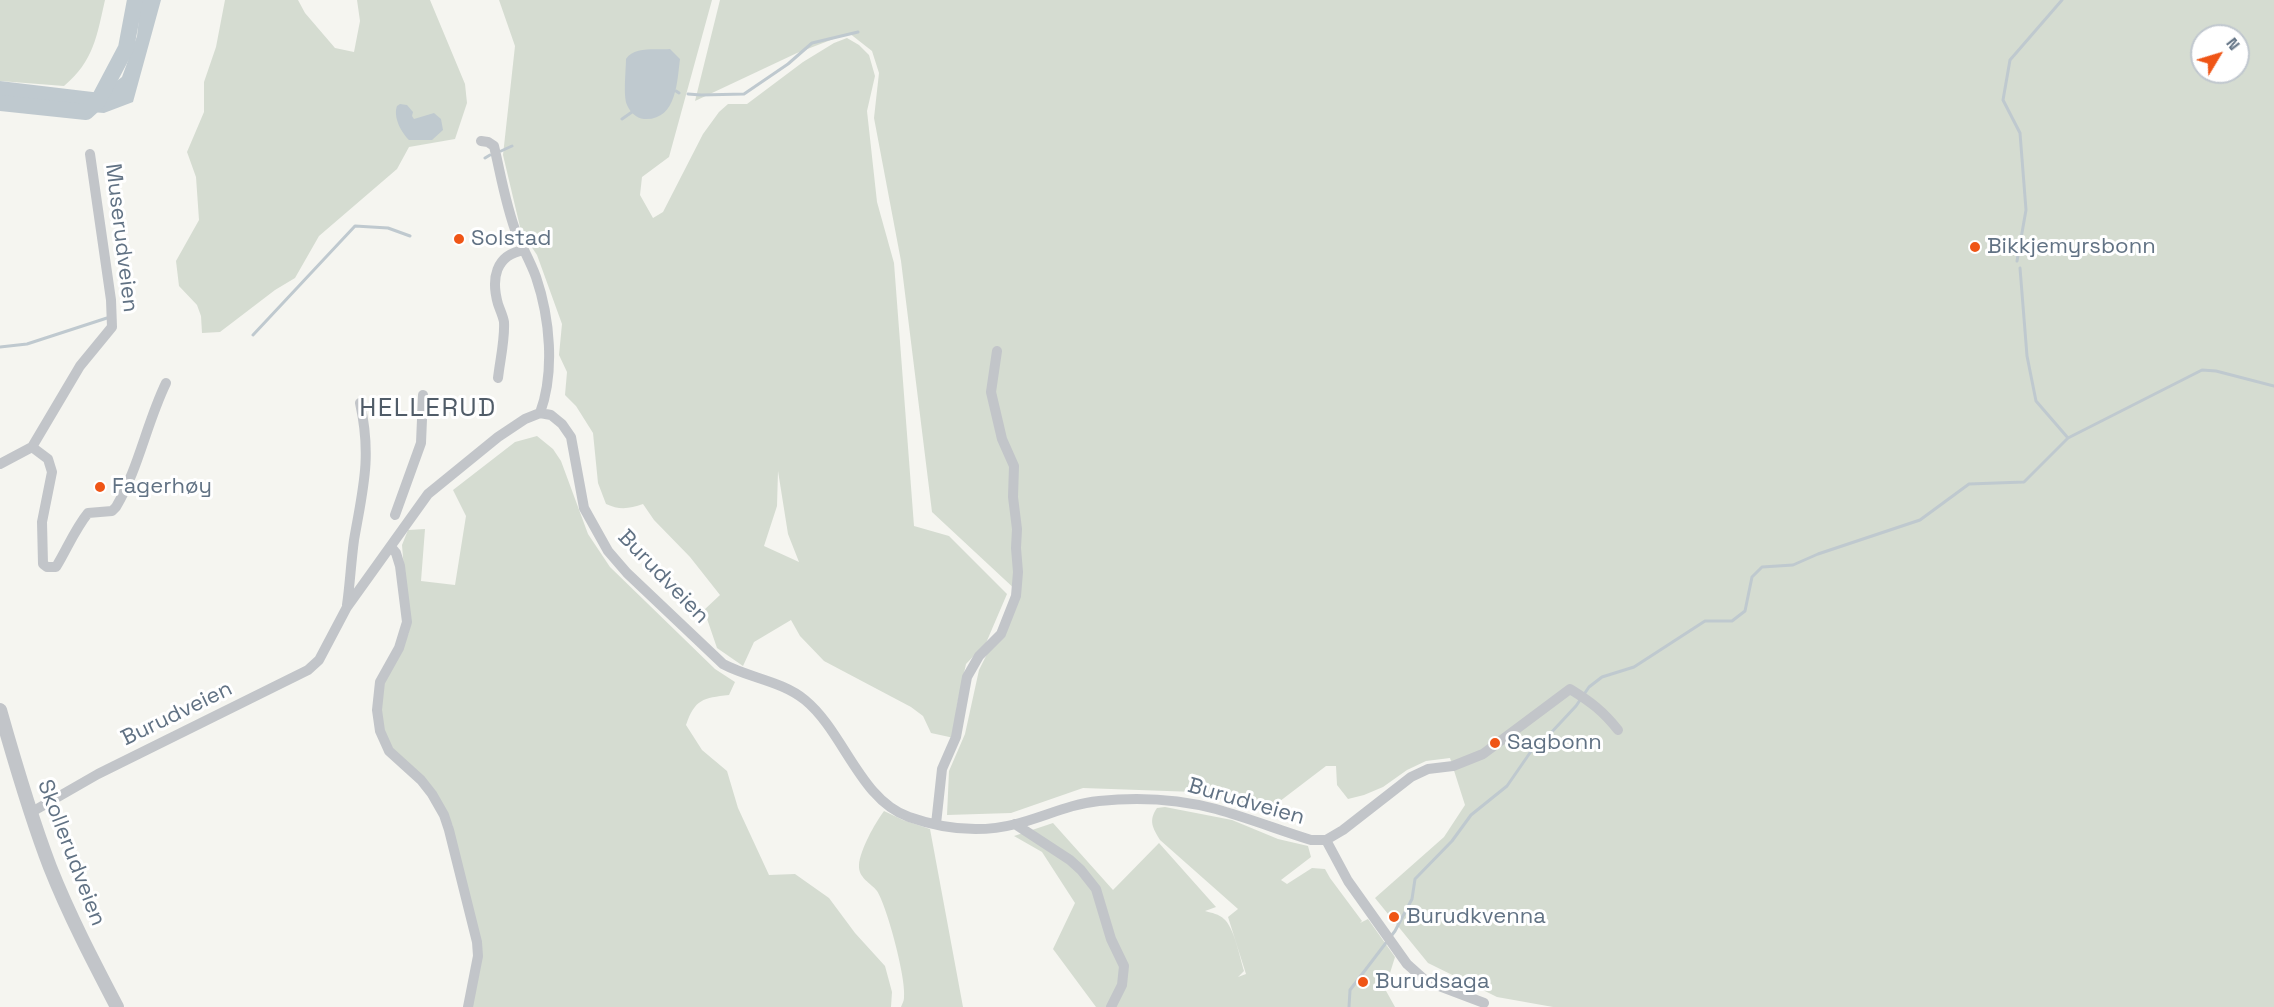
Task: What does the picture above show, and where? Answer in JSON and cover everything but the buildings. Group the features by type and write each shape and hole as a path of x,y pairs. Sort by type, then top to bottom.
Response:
{"street":[{"path":"481,141 494,146 517,234 536,276 547,320 548,374 545,399 540,413"},
{"name":"Muserudveien","path":"32,447 80,366 112,327 111,300 90,154"},
{"path":"498,378 504,321 495,282 497,268 507,255 524,250"},
{"path":"936,824 942,770 956,737 967,676 979,656 1001,634 1016,596 1018,572 1017,529 1013,497 1014,466 1002,439 991,392 997,351"},
{"path":"0,464 32,447 48,459 52,472 42,522 41,543 43,564 51,568 56,567 88,513 112,511 116,507 140,450 153,410 166,383"},
{"path":"394,515 421,443 423,395"},
{"name":"Burudveien","path":"347,607 354,541 366,477 367,441 360,403"},
{"name":"Burudveien","path":"30,813 80,783 308,670 319,660 347,607 428,494 498,437 540,413 551,415 562,424 571,437 584,508 608,551 627,573 723,664 737,672 784,688 803,698 828,723 869,786 884,803 908,817 972,830 1015,824 1081,803 1128,800 1177,802 1214,809 1311,840 1326,840 1343,830 1411,777 1428,769 1453,766 1483,754 1577,694 1604,713 1618,730"},
{"path":"391,547 396,553 400,566 407,622 399,648 380,682 377,710 380,731 389,751 421,780 432,794 449,830 477,942 478,956 468,1007"},
{"name":"Skollerudveien","path":"0,710 30,813 65,904 117,1007"},
{"path":"1015,824 1070,860 1082,870 1096,889 1111,939 1124,966 1122,985 1111,1007"},
{"name":"Burudveien","path":"1326,840 1348,881 1407,964 1426,981 1484,1003"}],"shaded area":[{"path":"0,0 105,0 93,47 82,67 64,86 0,81"},
{"path":"141,0 161,0 133,102 104,113 0,105 0,81 101,93 122,77 137,36"},
{"path":"225,0 298,0 305,13 335,48 354,52 360,21 357,0 430,0 465,84 467,103 455,139 409,147 397,169 319,236 295,278 275,290 220,332 202,333 201,316 197,305 179,286 176,261 199,220 196,177 187,152 204,112 204,82 216,47"},
{"path":"499,0 712,0 669,157 642,177 640,195 653,218 663,212 703,134 728,104 747,104 803,62 834,43 847,38 869,55 875,76 867,111 877,202 894,263 914,526 949,536 1007,594 986,643 966,664 957,705 954,738 931,733 923,716 911,707 824,661 800,636 791,620 754,642 743,666 717,648 704,610 720,595 690,557 654,520 643,504 624,508 606,504 598,483 593,433 576,406 565,395 567,372 559,355 562,324 537,255 521,231 503,155 515,46","holes":["778,471 788,534 799,562 764,546 777,506"]},
{"path":"720,0 2274,0 2274,1007 1553,1007 1497,997 1428,963 1375,898 1444,837 1465,805 1450,758 1426,761 1407,770 1383,787 1348,799 1337,785 1336,766 1326,766 1267,811 1195,792 1083,788 1011,813 947,815 949,771 965,734 979,670 1018,592 932,512 901,261 874,118 879,73 872,51 849,33 797,53 695,101"},
{"path":"670,49 680,59 676,88 669,107 655,118 638,117 630,110 626,101 626,59 640,50"},
{"path":"400,104 407,105 413,112 414,119 434,113 441,119 443,130 432,140 409,140 397,119 396,110"},
{"path":"537,436 553,449 561,461 588,534 610,567 715,669 735,682 729,695 701,701 689,716 686,725 702,750 727,771 738,808 769,875 795,874 829,898 855,933 885,966 892,992 891,1007 470,1007 480,943 452,824 390,747 381,728 378,694 409,632 402,545 408,530 425,529 421,581 455,585 466,516 453,490 515,442"},
{"path":"1165,807 1232,820 1278,839 1308,846 1311,857 1281,880 1287,884 1312,868 1325,869 1362,921 1360,923 1368,919 1395,957 1385,989 1395,1007 1096,1007 1053,949 1075,903 1042,852 1014,836 1053,823 1113,890 1159,843 1216,907 1205,911 1218,915 1228,923 1236,943 1228,917 1238,909 1160,840 1155,832 1152,824 1154,813 1157,808","holes":["1236,943 1246,974 1238,977 1244,971"]},
{"path":"884,811 930,829 963,1007 901,1007 904,989 891,927 877,891 859,870 865,844"}],"waterway":[{"path":"0,103 86,112 98,101 126,48 135,0"},
{"path":"2017,261 2026,210 2020,133 2003,100 2010,60 2062,0"},
{"path":"688,94 744,94 788,64 812,43 858,32"},
{"path":"622,119 632,112"},
{"path":"501,151 512,146"},
{"path":"485,158 490,155"},
{"path":"253,335 355,226 388,228 410,236"},
{"path":"2020,268 2027,356 2036,401 2068,438"},
{"path":"0,347 27,344 107,318"},
{"path":"1349,1007 1350,990 1395,931 1412,899 1415,879 1452,841 1471,815 1507,786 1534,747 1548,736 1576,706 1589,687 1602,677 1634,667 1705,621 1732,621 1745,611 1752,577 1762,567 1793,565 1818,554 1920,520 1969,484 2024,482 2068,438 2202,370 2216,371 2274,386"}],"place":[{"name":"Solstad","path":"459,239"},
{"name":"Bikkjemyrsbonn","path":"1975,247"},
{"name":"Fagerhøy","path":"100,487"},
{"name":"Sagbonn","path":"1495,743"},
{"name":"Burudkvenna","path":"1394,917"},
{"name":"Burudsaga","path":"1363,982"}],"district":[{"name":"HELLERUD","path":"428,409"}]}
